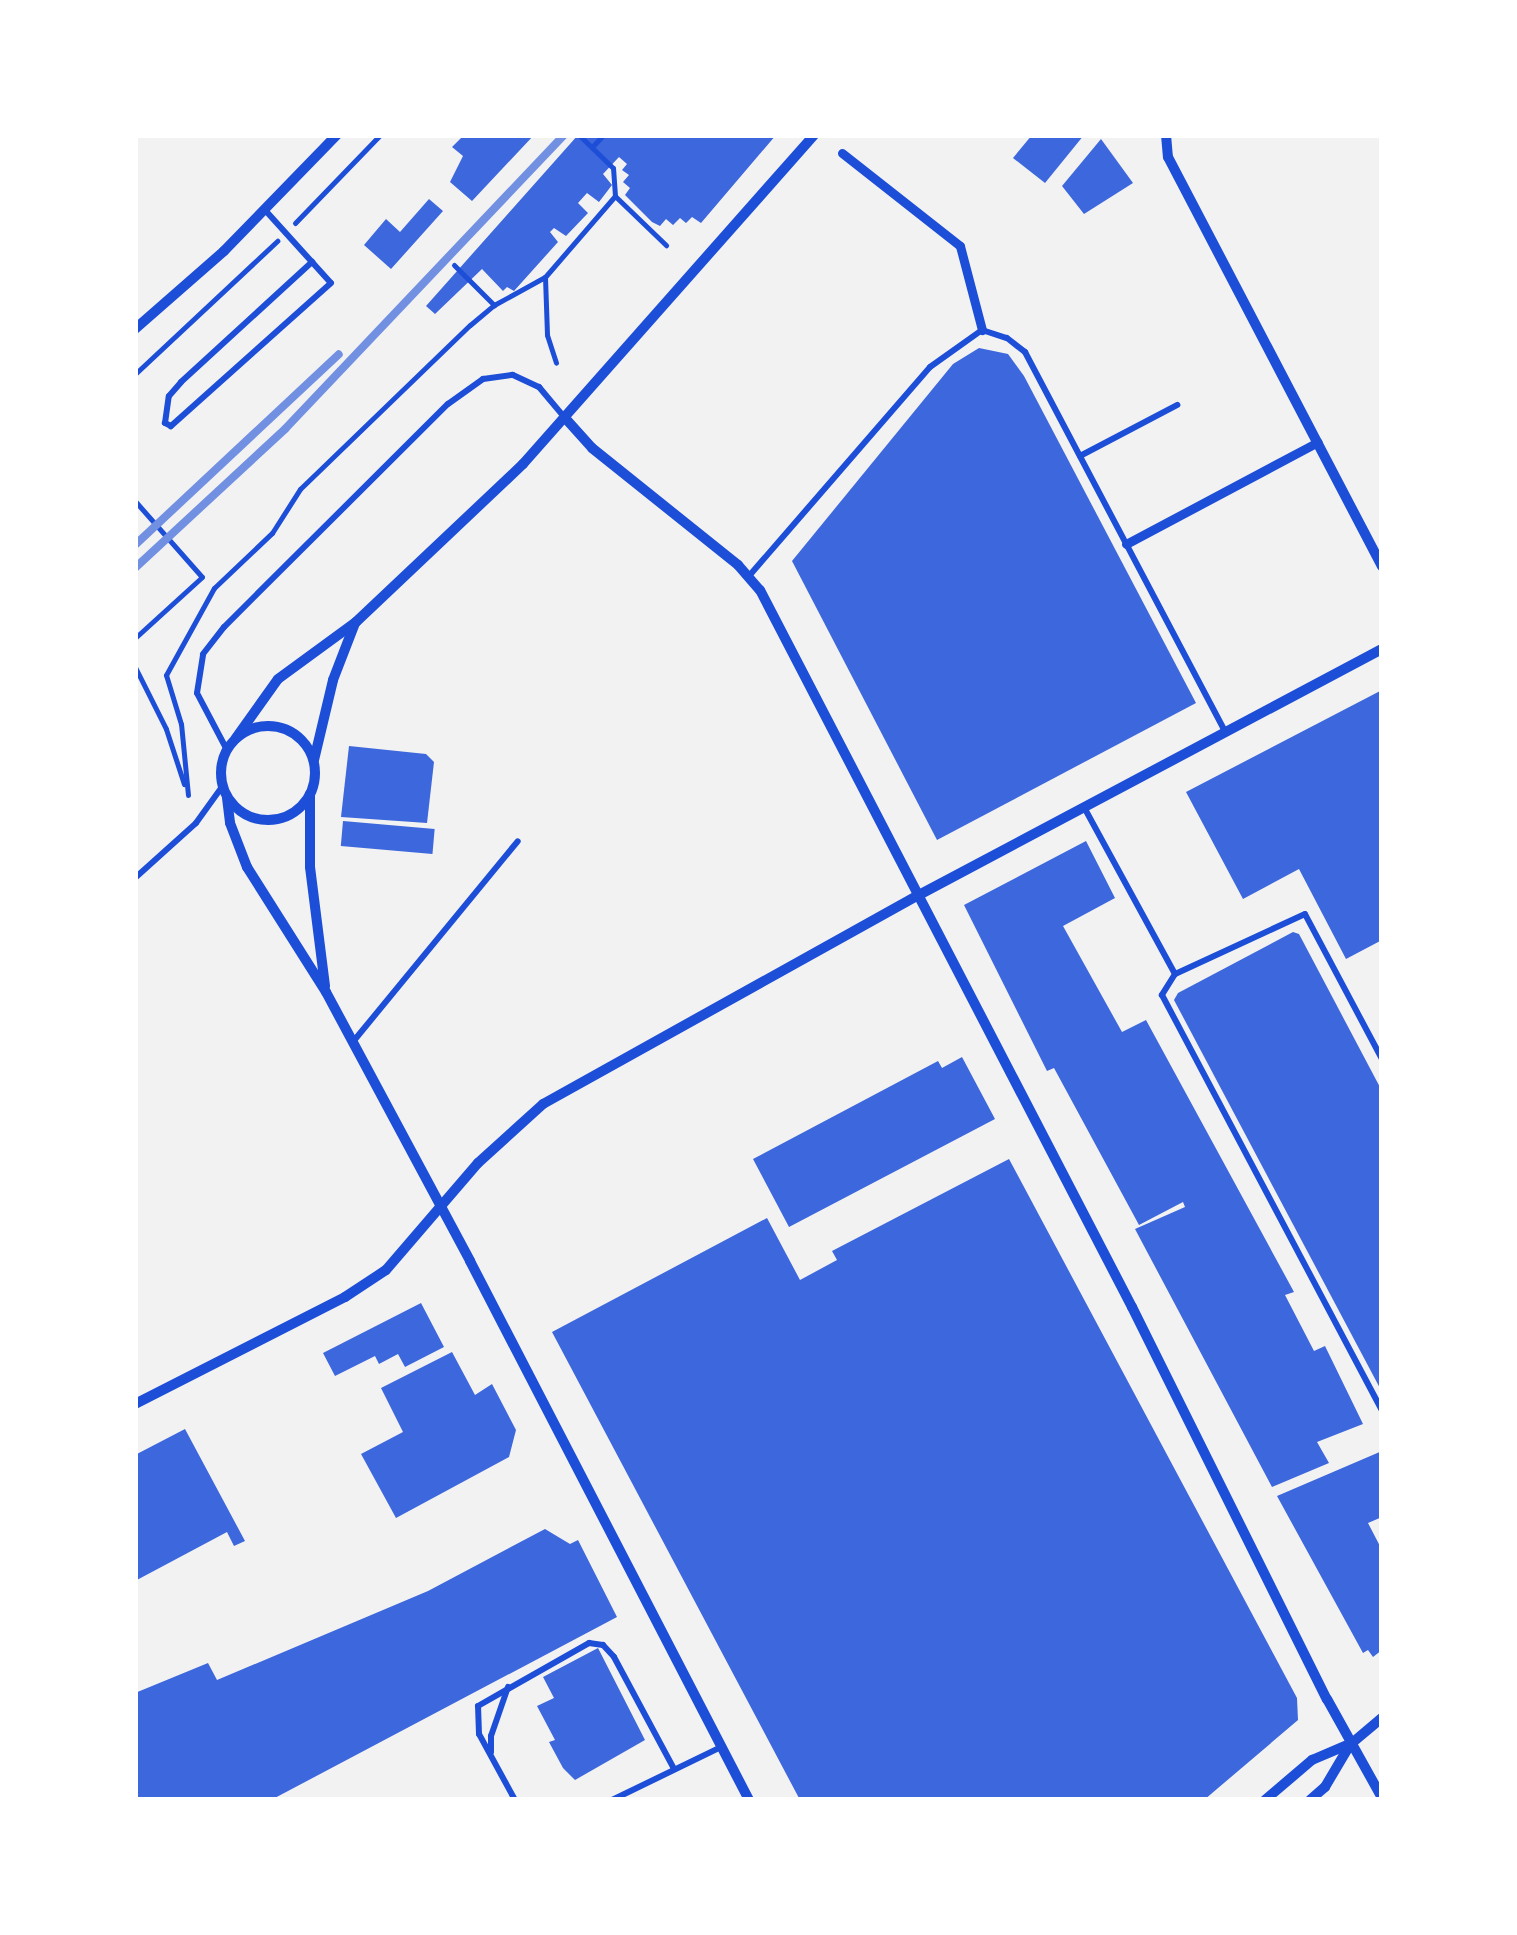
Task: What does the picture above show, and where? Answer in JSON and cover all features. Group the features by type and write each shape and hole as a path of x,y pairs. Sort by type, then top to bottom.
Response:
{"street":[{"path":"135,329 265,210 337,135"},
{"path":"748,1800 326,992 247,867 230,823 225,792 227,750 278,679 356,622 566,419 814,135"},
{"path":"1166,135 1168,157 1382,568"},
{"path":"842,153 960,246 982,330"},
{"path":"566,419 592,448 749,576 780,624 916,896 1382,1798"},
{"path":"1126,544 1318,442"},
{"path":"326,992 310,867 310,793 334,680 356,622"},
{"path":"135,1404 367,1283 402,1254 505,1136 543,1104 916,896 1085,810 1382,649"},
{"path":"236,738 261,727 289,732 300,740 314,764"},
{"path":"225,792 249,816 278,820 291,814 310,793"},
{"path":"1265,1800 1312,1760 1352,1742 1382,1718"},
{"path":"1310,1800 1325,1787 1352,1742"}],"lane":[{"path":"265,210 331,283 171,426 165,424 168,396 312,262"},
{"path":"749,576 930,367 982,330 1007,338 1025,352 1225,732"},
{"path":"227,750 196,693 203,654 233,618 448,404 483,379 514,375 538,387 566,419"},
{"path":"1080,456 1177,404"},
{"path":"135,878 196,824 225,792"},
{"path":"1085,810 1175,974"},
{"path":"351,1044 518,841"},
{"path":"1382,1060 1306,914 1175,974 1162,995 1382,1410"},
{"path":"515,1800 479,1734 476,1712 487,1698 590,1643 603,1645 674,1769"},
{"path":"492,1758 491,1736 509,1686"},
{"path":"612,1800 721,1747"}],"path":[{"path":"135,374 286,232 380,135"},
{"path":"190,806 181,724 166,675 214,588 272,533 300,489 494,305 545,278 614,196 614,168 579,135"},
{"path":"592,148 603,135"},
{"path":"614,196 666,245"},
{"path":"454,265 494,305"},
{"path":"545,278 546,334 556,363"},
{"path":"135,501 202,577 135,638"},
{"path":"135,668 166,729 188,795"}],"building":[{"path":"464,135 534,135 472,201 450,182 463,156 452,147"},
{"path":"578,135 776,135 701,223 692,217 686,223 680,218 673,225 666,219 660,226 652,222 625,195 630,188 623,182 629,175 622,170 627,164 619,157 603,174 612,185 599,202 587,193 578,203 588,213 566,236 554,228 550,232 558,242 514,291 507,287 503,291 482,269 435,314 426,306"},
{"path":"1032,135 1084,135 1045,183 1013,158"},
{"path":"1101,139 1133,183 1084,214 1062,186"},
{"path":"429,199 443,211 391,269 364,245 386,219 400,232"},
{"path":"979,348 1008,354 1024,376 1196,703 937,840 792,561 953,364"},
{"path":"1382,690 1382,940 1346,959 1299,869 1243,899 1186,792"},
{"path":"349,746 426,754 434,762 427,823 341,817"},
{"path":"343,821 435,829 432,854 341,846"},
{"path":"1086,841 1115,898 1063,926 1122,1032 1146,1020 1294,1292 1285,1295 1314,1351 1325,1346 1363,1424 1317,1442 1329,1463 1272,1487 1135,1229 1185,1207 1183,1202 1139,1225 1054,1068 1047,1071 964,905"},
{"path":"1293,932 1299,934 1382,1091 1382,1392 1174,1000 1178,993"},
{"path":"962,1057 995,1119 789,1227 753,1159 938,1061 942,1068"},
{"path":"1009,1159 1297,1698 1298,1720 1204,1800 800,1800 552,1332 767,1218 800,1280 837,1260 832,1251"},
{"path":"421,1303 444,1347 405,1367 398,1354 379,1364 375,1356 335,1376 323,1353"},
{"path":"452,1352 475,1395 492,1384 516,1430 509,1457 396,1518 361,1454 403,1432 381,1388"},
{"path":"185,1429 245,1541 234,1546 227,1532 135,1581 135,1455"},
{"path":"1382,1451 1382,1517 1368,1523 1382,1550 1382,1650 1373,1657 1368,1650 1363,1653 1277,1496"},
{"path":"545,1529 570,1544 578,1540 617,1617 271,1800 135,1800 135,1693 208,1663 217,1680 428,1591"},
{"path":"598,1648 645,1740 575,1780 563,1768 549,1742 555,1740 537,1706 554,1698 543,1677"}],"railway":[{"path":"135,568 285,429 564,135"},
{"path":"135,545 339,354"}]}
